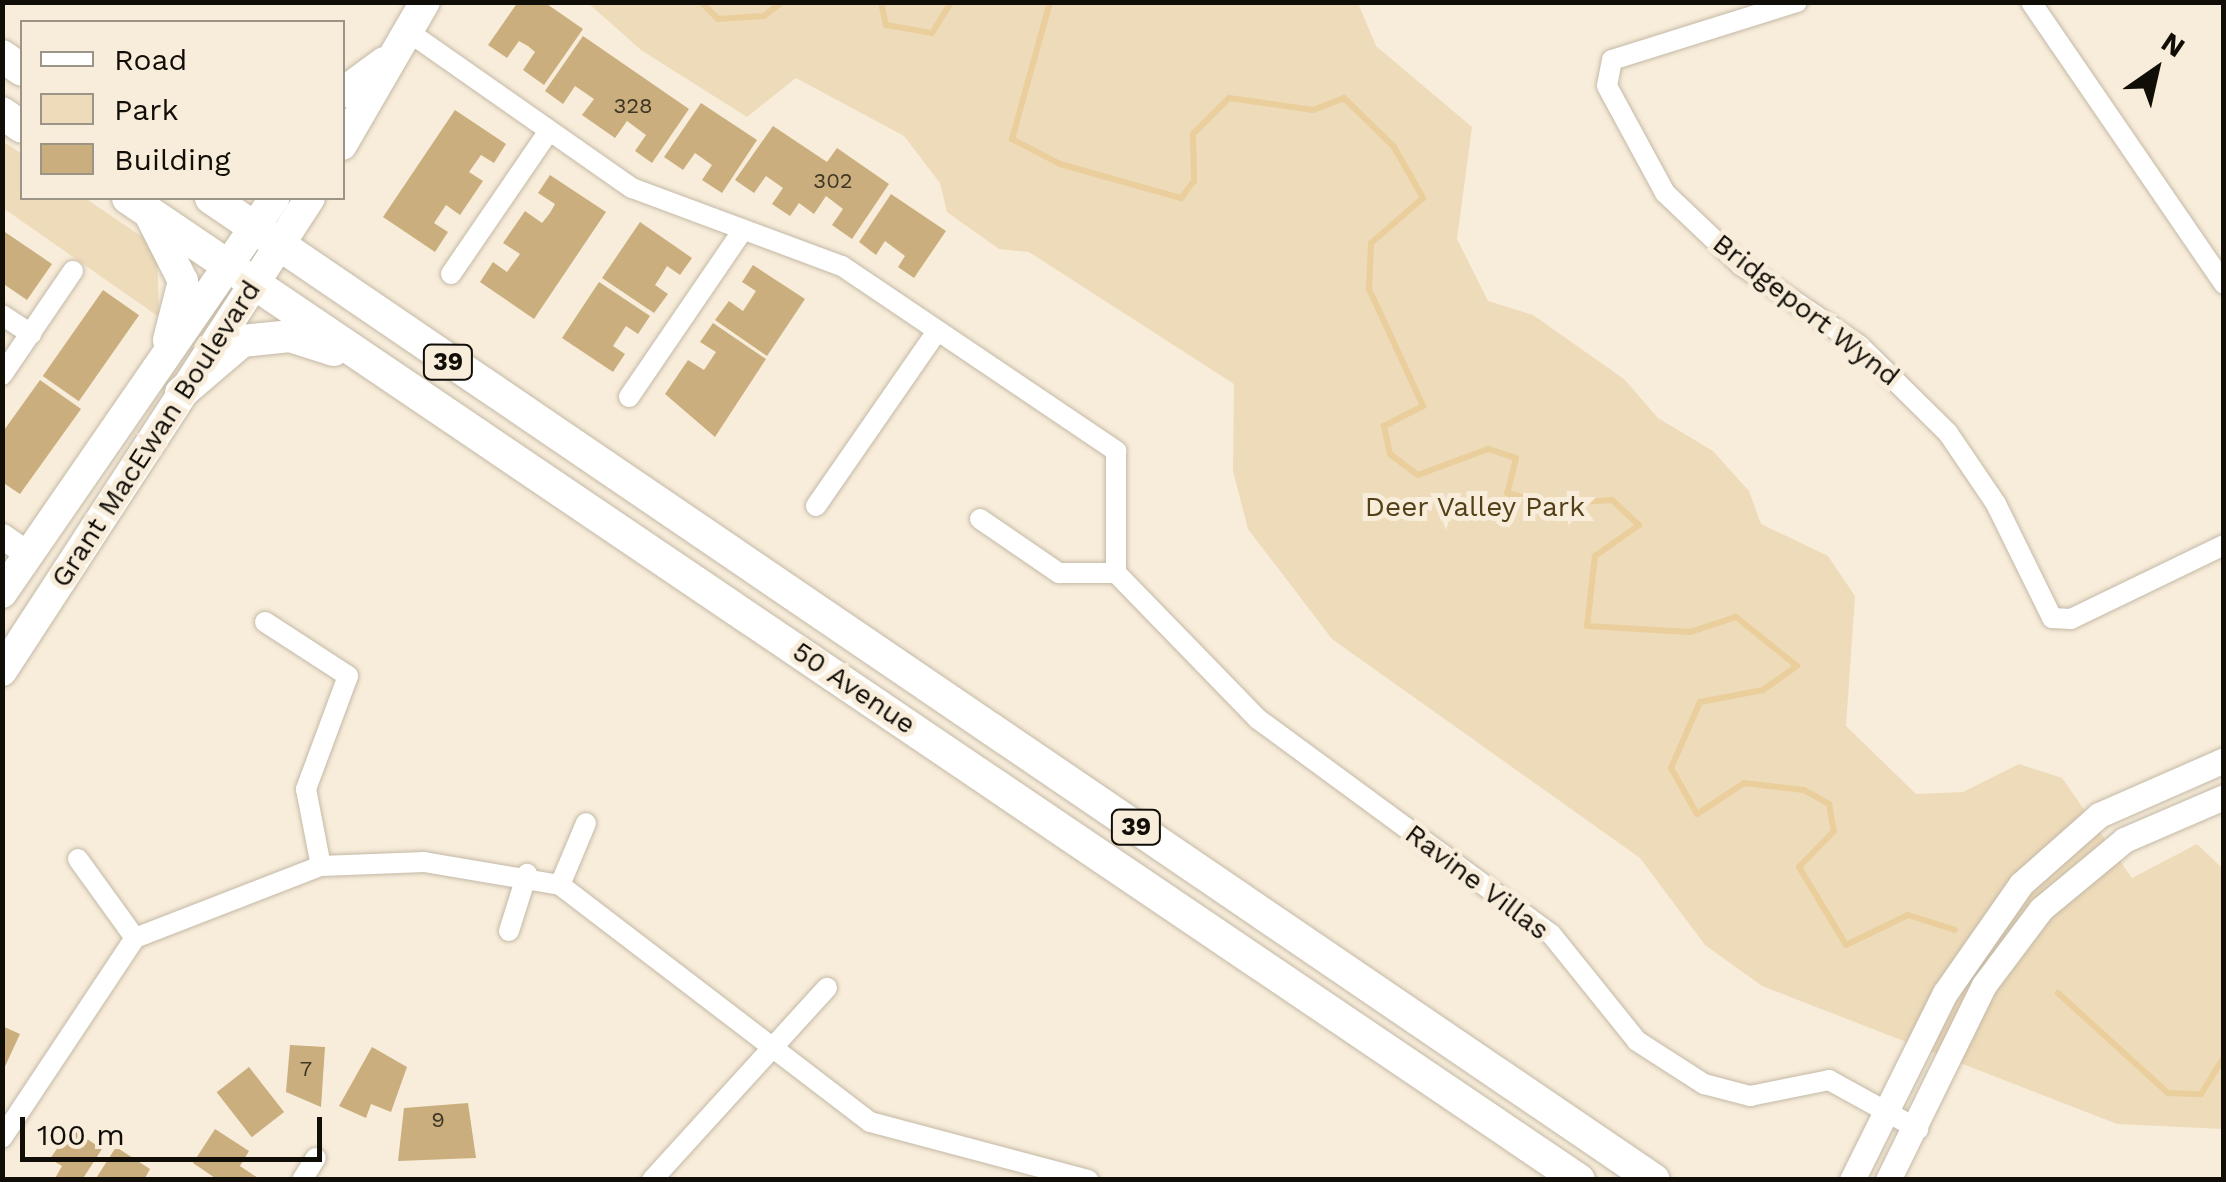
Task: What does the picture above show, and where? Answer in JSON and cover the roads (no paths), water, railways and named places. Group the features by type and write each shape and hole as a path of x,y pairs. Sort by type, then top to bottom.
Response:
{"main road":[{"path":"345,140 384,62 425,2"},
{"path":"345,92 384,62"},
{"name":"50 Avenue","path":"214,200 1654,1180"},
{"name":"Grant MacEwan Boulevard","path":"267,236 274,200"},
{"name":"Grant MacEwan Boulevard","path":"2,670 181,392 242,274 267,236 308,200"},
{"path":"138,204 183,280 154,370"},
{"name":"50 Avenue","path":"138,204 1578,1180"},
{"name":"Grant MacEwan Boulevard","path":"2,592 15,545 154,370 242,274"},
{"path":"181,392 227,349 272,336 378,367"}],"street":[{"name":"Bridgeport Wynd","path":"1797,2 1612,60 1607,86 1665,192 1740,265 1860,346 1923,406 1996,504 2052,618 2082,614 2222,550"},
{"path":"2031,2 2224,284"},
{"path":"406,30 632,188 742,233 842,266 1116,451 1116,573 1059,573 980,519"},
{"path":"451,274 549,131"},
{"path":"629,397 742,233"},
{"path":"2,375 73,271"},
{"path":"2,316 31,334"},
{"path":"816,506 937,331"},
{"name":"Ravine Villas","path":"1116,573 1258,720 1551,934 1636,1042 1704,1084 1750,1096 1828,1080 1918,1129"},
{"path":"265,622 348,676 306,789 322,866"},
{"path":"1852,1180 1945,993 2040,863 2127,798 2224,760"},
{"path":"1888,1180 1918,1129 1971,1009 2041,909 2124,840 2224,797"},
{"path":"560,885 586,823"},
{"path":"78,860 134,938"},
{"path":"2,1138 134,938 322,866 424,862 527,874 560,885 775,1044 870,1122 1088,1180"},
{"path":"509,930 527,874"},
{"path":"652,1180 827,988"},
{"path":"302,1180 316,1158"}],"waterway":[{"path":"701,2 718,19 764,16 782,2"},
{"path":"881,2 886,25 932,33 951,2"},
{"path":"1050,2 1012,139 1060,164 1181,198 1194,181 1193,134 1229,98 1313,110 1344,98 1394,147 1423,198 1371,243 1369,289 1423,406 1384,426 1390,454 1418,475 1488,449 1516,458 1507,493 1549,504 1612,500 1639,525 1595,556 1587,626 1690,632 1736,617 1797,666 1763,690 1700,702 1671,768 1697,814 1744,783 1804,790 1829,804 1834,831 1799,867 1846,945 1908,915 1955,930"},
{"path":"2058,993 2168,1093 2201,1094 2224,1057"}],"park label":[{"name":"Deer Valley Park","path":"1475,507"}]}
